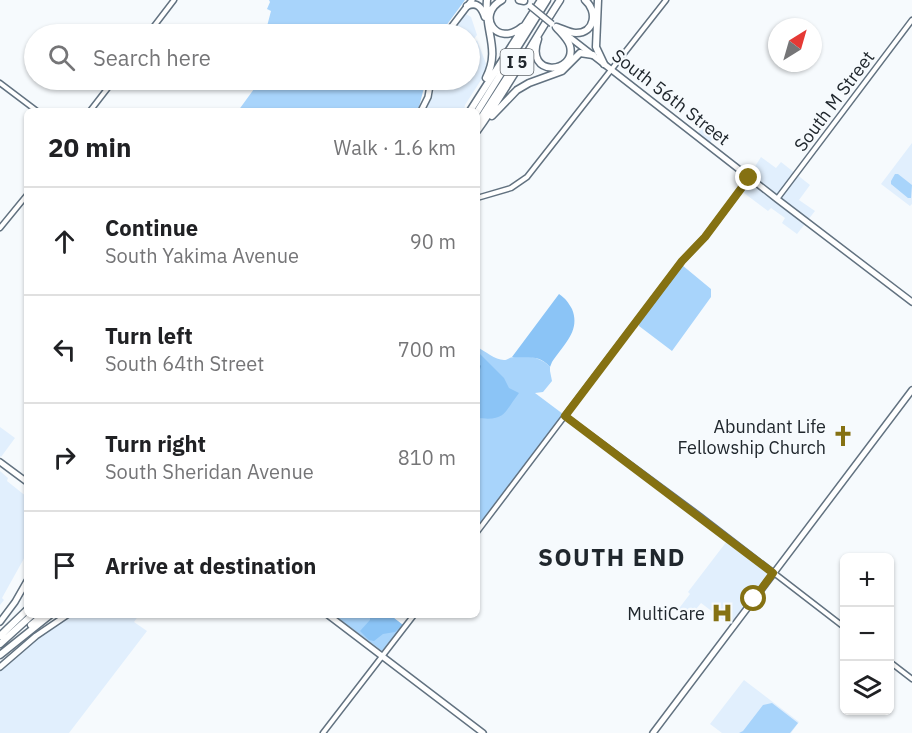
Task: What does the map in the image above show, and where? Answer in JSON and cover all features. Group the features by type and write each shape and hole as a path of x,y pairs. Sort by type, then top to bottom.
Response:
{"highway":[{"path":"480,90 494,57 487,17 488,0"},
{"path":"502,0 494,5 490,21 493,27 506,34 521,28 527,4"},
{"path":"471,108 527,4 541,0"},
{"name":"I 5","path":"479,108 546,0"},
{"path":"551,23 569,44 570,55 561,66 555,68 547,67 539,62 535,52 537,40 551,23 558,0"},
{"name":"I 5","path":"480,119 558,0"},
{"path":"480,127 567,0"},
{"path":"551,23 575,33 587,28 593,20 593,13 585,0"},
{"path":"598,0 596,47 604,64"},
{"path":"470,3 477,4 481,8 489,30"},
{"path":"480,128 520,87 562,71 580,53 593,55"},
{"path":"471,108 480,90"},
{"path":"0,636 24,613"},
{"path":"0,644 29,618"},
{"path":"0,655 40,618"},
{"path":"0,655 46,618"}],"main road":[{"path":"454,24 470,3"},
{"name":"South 56th Street","path":"527,4 912,302"},
{"path":"422,108 429,90"},
{"path":"653,733 912,390"},
{"path":"0,462 24,480"},
{"path":"0,622 24,586"},
{"path":"0,668 36,636 63,618"},
{"path":"332,618 483,733"}],"street":[{"path":"156,24 174,0"},
{"path":"480,197 509,189 525,179 666,0"},
{"name":"South M Street","path":"777,199 912,20"},
{"path":"0,83 33,108"},
{"path":"92,108 106,90"},
{"path":"480,528 682,261 705,237 749,178"},
{"path":"0,228 24,199"},
{"path":"565,416 840,624"},
{"path":"324,733 412,618"},
{"path":"894,665 912,679"}],"shaded area":[{"path":"269,0 465,0 447,24 268,24 271,11 267,9"},
{"path":"466,14 471,17 473,24 458,24"},
{"path":"480,48 488,69 480,82"},
{"path":"253,90 423,90 418,108 240,108"},
{"path":"434,90 475,90 464,108 427,108"},
{"path":"706,123 718,132 708,145 695,136"},
{"path":"912,143 912,204 910,206 881,184"},
{"path":"761,157 776,168 781,162 810,185 799,200 815,211 797,234 782,223 785,218 771,208 768,211 740,190"},
{"path":"895,174 912,185 911,198 891,184"},
{"path":"682,265 711,289 711,297 672,351 639,324"},
{"path":"559,294 572,309 574,324 570,337 550,367 537,358 512,357"},
{"path":"480,349 501,360 519,356 529,357 538,359 550,367 552,381 543,392 535,393 563,414 480,524"},
{"path":"480,354 504,378 509,388 519,393 503,414 480,418"},
{"path":"0,427 15,438 1,457 0,456"},
{"path":"0,471 8,478 7,481 24,495 24,558 0,605"},
{"path":"727,541 769,573 730,625 701,603 688,619 677,611 690,594 688,592"},
{"path":"63,618 137,618 134,622 147,631 69,733 0,733 0,667"},
{"path":"338,618 394,618 403,625 382,651"},
{"path":"370,618 394,618 403,625 395,632 383,634 374,641 369,640 360,631"},
{"path":"744,680 799,722 791,733 722,733 710,724"},
{"path":"772,703 798,723 790,733 739,733 763,705"}],"place":[{"name":"Abundant Life Fellowship Church","path":"843,436"},
{"name":"MultiCare","path":"722,613"}],"district":[{"name":"SOUTH END","path":"612,557"}],"route":[{"path":"749,178 705,237 682,261 565,416 773,573 754,599"}]}
